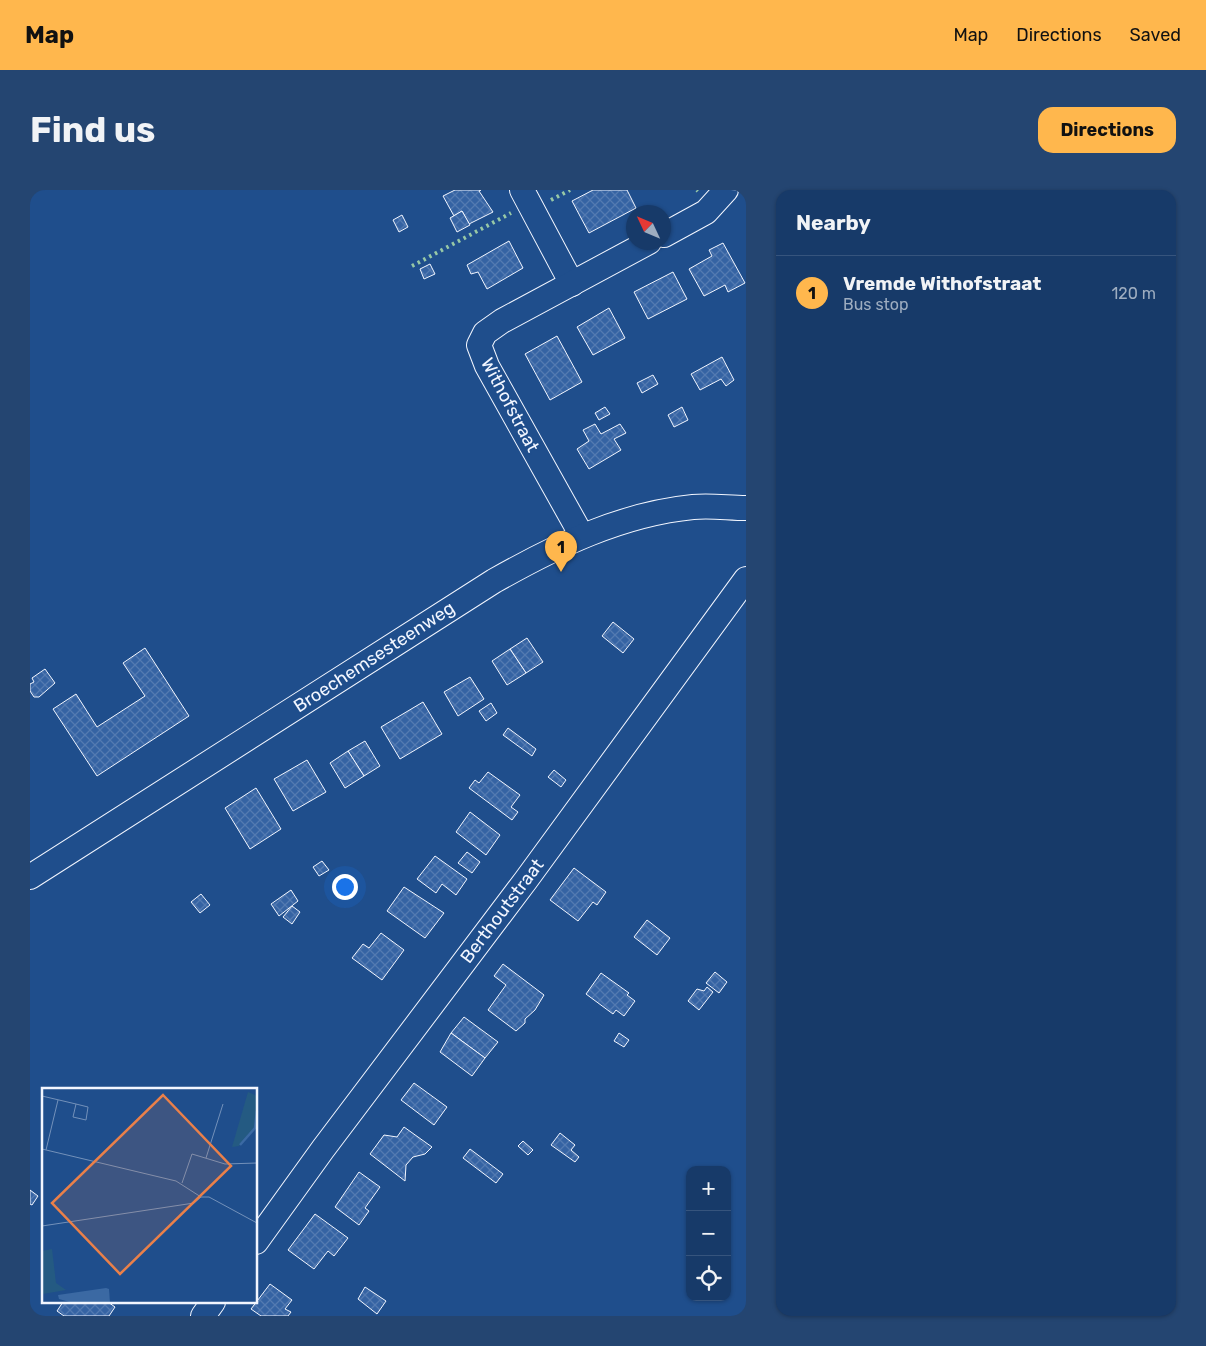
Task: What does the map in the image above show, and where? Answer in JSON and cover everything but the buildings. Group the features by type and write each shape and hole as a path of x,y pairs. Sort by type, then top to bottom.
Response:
{"street":[{"path":"522,190 572,284"},
{"path":"671,231 706,212 726,190"},
{"name":"Withofstraat","path":"582,536 487,366 479,346 485,333 502,321 635,250"},
{"name":"Broechemsesteenweg","path":"30,877 494,581 540,555 582,536 633,518 666,510 695,506 746,508"},
{"name":"Berthoutstraat","path":"258,1239 532,872 746,579"},
{"path":"203,1316 212,1304"}],"hedge":[{"path":"551,200 570,190"},
{"path":"412,266 511,213"}],"place":[{"name":"Vremde Withofstraat","path":"561,572"}]}
